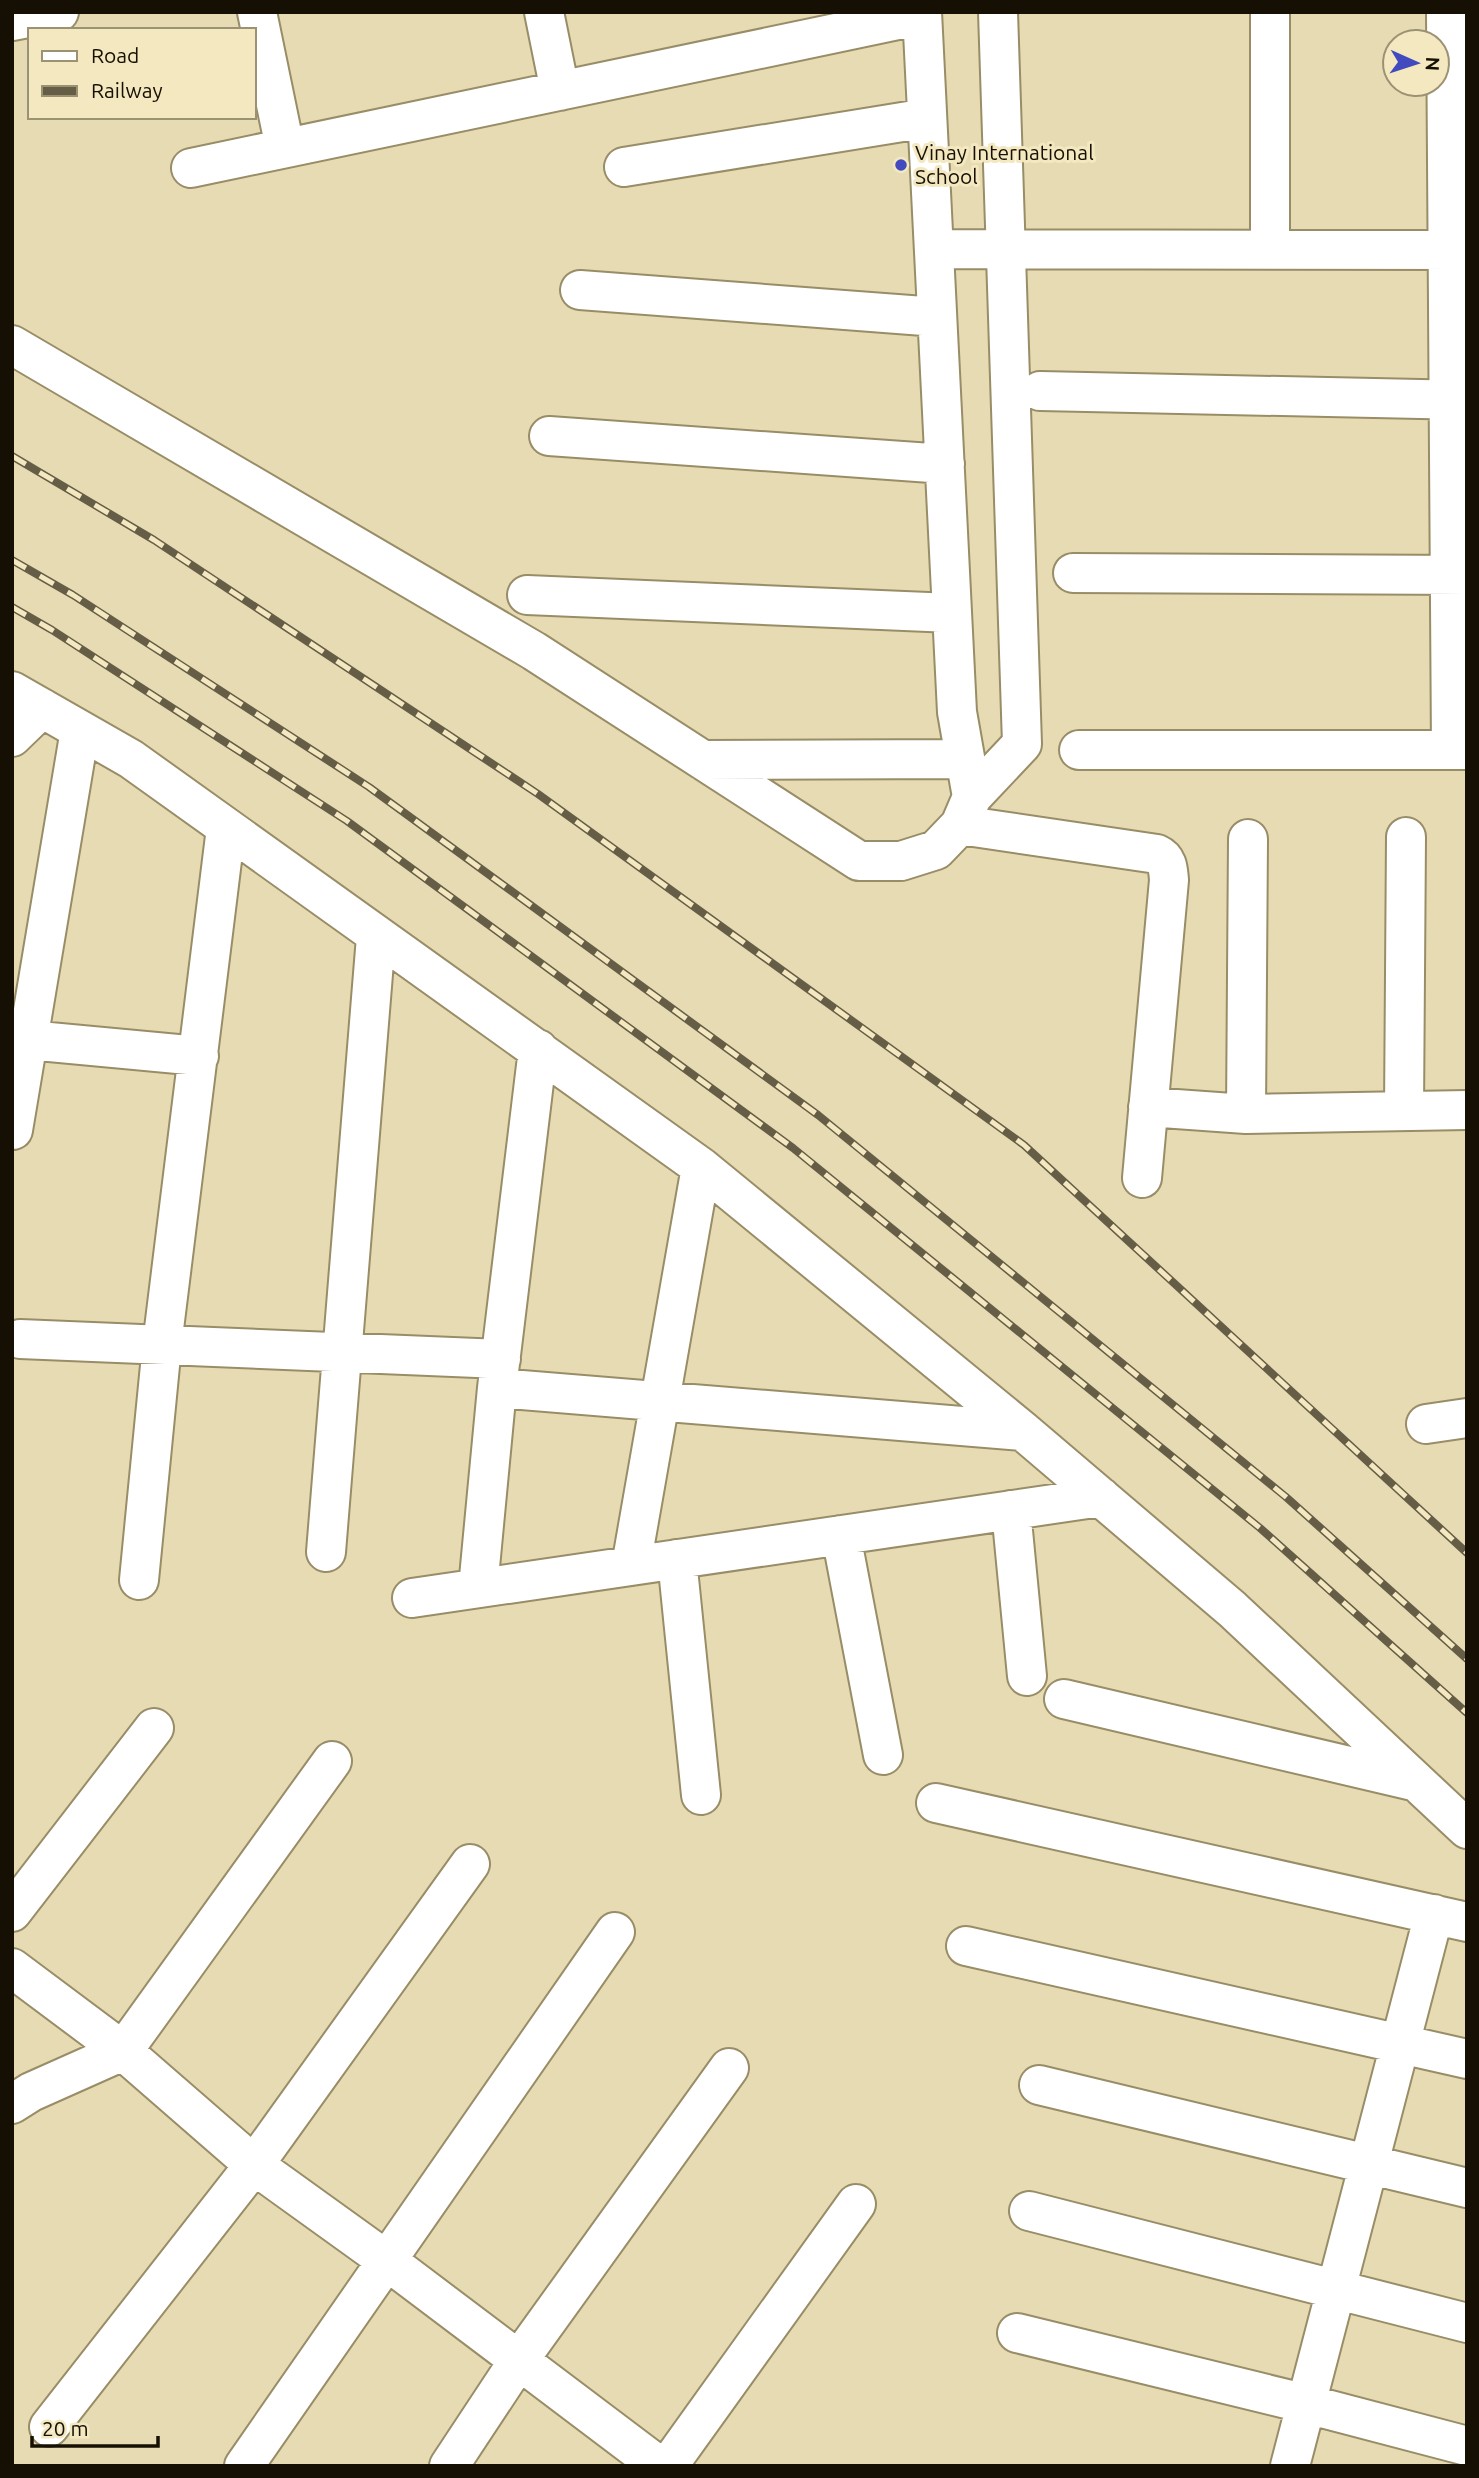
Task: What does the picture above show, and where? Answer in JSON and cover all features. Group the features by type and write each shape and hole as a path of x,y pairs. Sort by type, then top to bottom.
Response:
{"street":[{"path":"12,22 59,12"},
{"path":"257,12 285,148"},
{"path":"544,12 560,91"},
{"path":"12,345 534,651 859,861 901,861 936,850 1022,744 998,12"},
{"path":"1270,12 1270,249"},
{"path":"1079,750 1459,750 1457,250 1446,12"},
{"path":"191,168 922,14 957,712 965,759 966,811"},
{"path":"624,167 927,118"},
{"path":"934,249 1457,250"},
{"path":"580,290 937,317"},
{"path":"1040,391 1458,399"},
{"path":"549,436 945,464"},
{"path":"1073,573 1458,575"},
{"path":"527,596 952,612"},
{"path":"12,737 27,700 131,759 376,937 538,1049 701,1167 1023,1431 1232,1609 1467,1829"},
{"path":"13,1130 80,730"},
{"path":"703,760 965,759"},
{"path":"966,811 1157,854 1163,857 1168,867 1142,1178"},
{"path":"139,1580 162,1345 226,828"},
{"path":"1404,1111 1406,837"},
{"path":"1246,1114 1248,839"},
{"path":"326,1552 376,937"},
{"path":"28,1040 199,1056"},
{"path":"478,1588 499,1374 538,1049"},
{"path":"1148,1107 1246,1114 1467,1110"},
{"path":"631,1566 701,1167"},
{"path":"20,1339 343,1353 499,1374 659,1401 1023,1431"},
{"path":"1426,1424 1467,1418"},
{"path":"412,1598 1101,1497"},
{"path":"1011,1510 1027,1676"},
{"path":"841,1535 883,1755"},
{"path":"677,1559 701,1795"},
{"path":"1063,1699 1416,1782"},
{"path":"12,1912 154,1728"},
{"path":"18,2097 123,2051 332,1761"},
{"path":"936,1803 1450,1918 1400,2044 1290,2466"},
{"path":"49,2427 254,2165 470,1864"},
{"path":"244,2466 615,1932"},
{"path":"966,1946 1467,2059"},
{"path":"12,1968 123,2051 254,2165 386,2260 659,2466"},
{"path":"449,2466 519,2360 729,2068"},
{"path":"1039,2085 1467,2188"},
{"path":"668,2466 856,2204"},
{"path":"1029,2211 1467,2323"},
{"path":"1017,2333 1467,2446"}],"railway":[{"path":"12,456 154,540 538,794 1024,1145 1467,1553"},
{"path":"12,560 73,595 369,787 818,1115 1286,1497 1467,1659"},
{"path":"12,607 52,630 347,821 793,1148 1260,1528 1467,1713"}],"place":[{"name":"Vinay International School","path":"901,165"}]}
